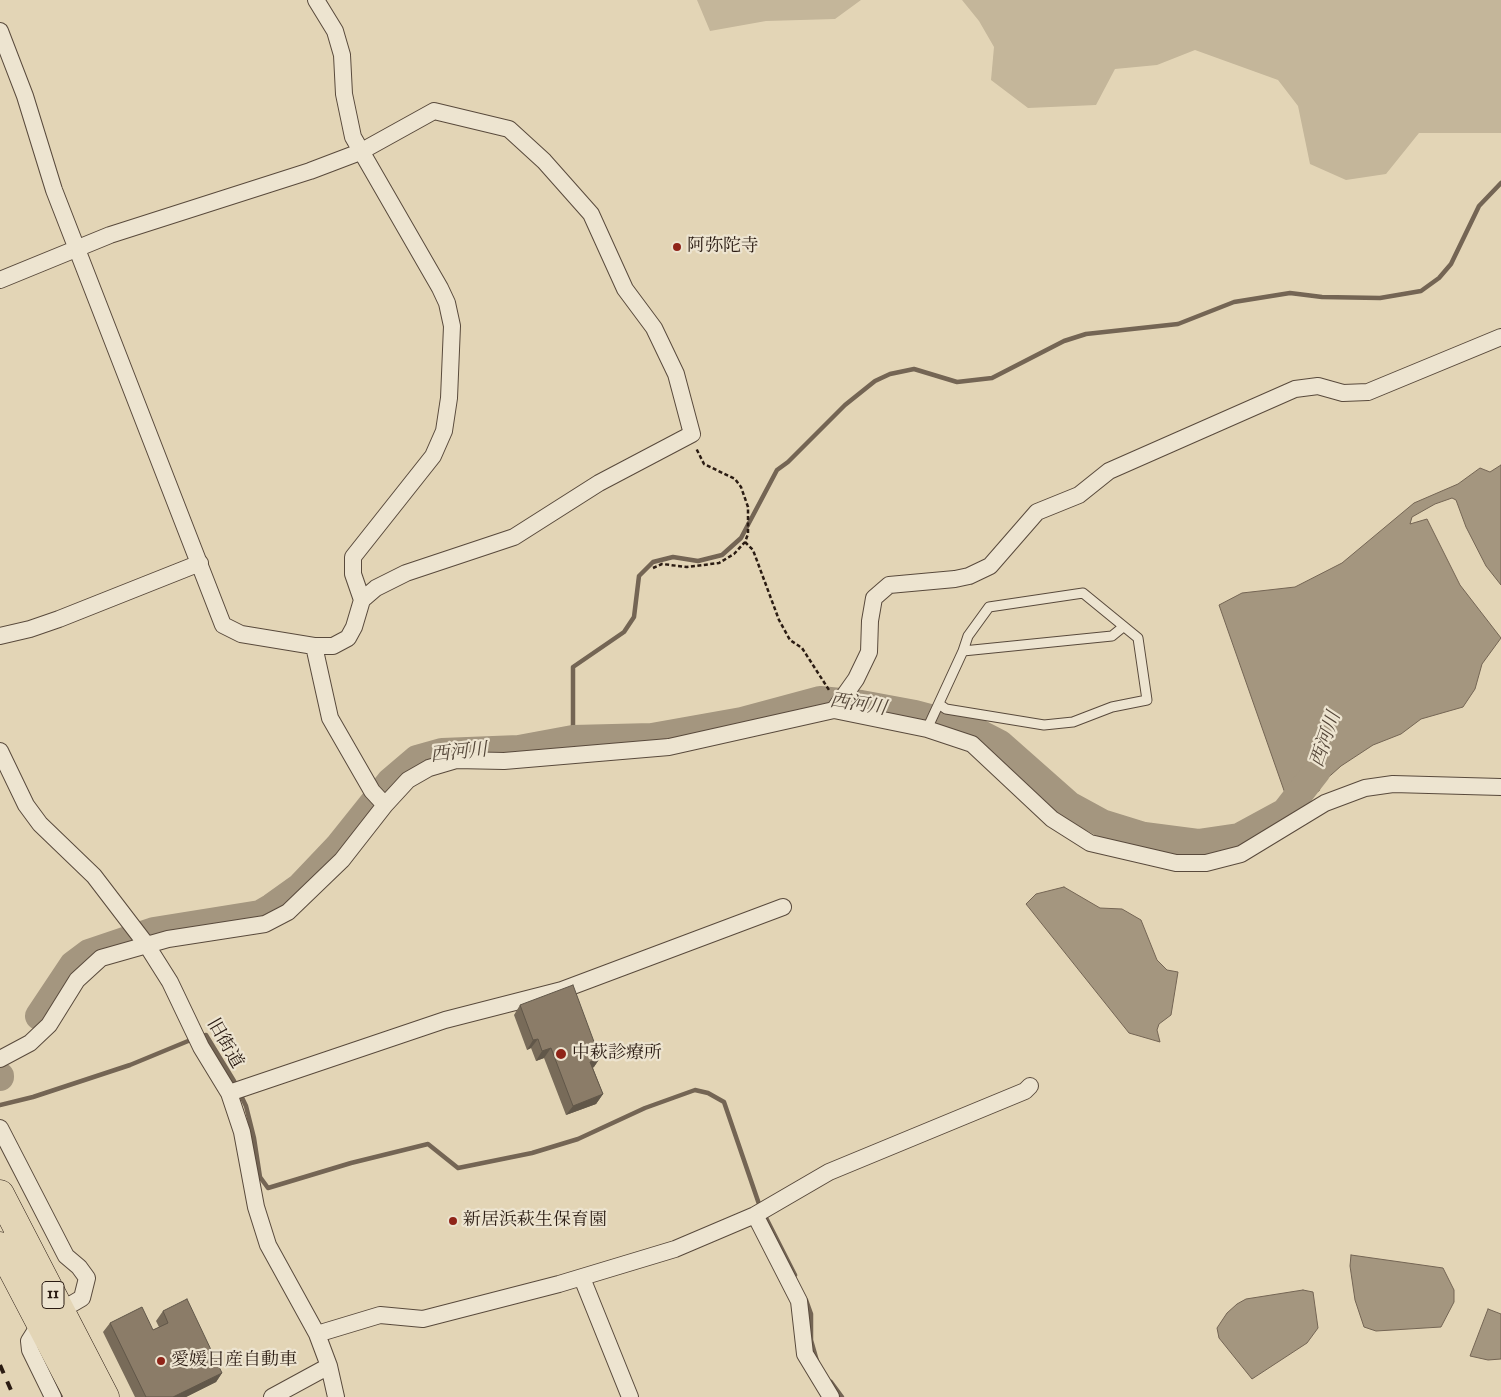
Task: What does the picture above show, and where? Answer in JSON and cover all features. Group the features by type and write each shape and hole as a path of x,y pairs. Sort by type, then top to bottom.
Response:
{"highway":[{"name":"11","path":"0,1194 51,1316 79,1397"},
{"name":"11","path":"0,1246 51,1316 106,1397"}],"street":[{"path":"316,0 335,31 342,55 346,103 352,138 440,288 447,303 452,326 449,398 444,431 433,456 352,557 353,574 362,600"},
{"path":"0,31 25,96 54,190 78,248 223,625 241,634 314,646 333,646 348,638 354,627 362,600 376,588 406,573 514,537 599,483 692,434 676,374 654,328 625,290 591,214 544,161 509,129 434,111 360,152 310,171 110,235 78,248 0,280"},
{"path":"837,705 856,678 869,652 870,621 874,598 889,585 962,577 990,566 1038,512 1079,495 1109,471 1295,389 1318,386 1343,393 1368,392 1501,336"},
{"path":"0,636 52,621 200,563"},
{"path":"314,646 330,718 380,799"},
{"path":"0,1059 30,1043 49,1025 77,980 101,958 146,943 265,924 288,912 342,860 380,799 429,768 456,760 504,761 669,747 837,705 929,726 972,744 1052,819 1090,843 1176,864 1206,863 1242,854 1325,803 1365,788 1393,784 1501,787"},
{"name":"旧街道","path":"0,751 26,805 40,824 94,876 146,943 170,982 191,1030 201,1047 236,1091 256,1207 268,1245 317,1334 329,1366 336,1397"},
{"path":"236,1091 445,1020 562,990 783,907"},
{"path":"317,1334 380,1315 423,1319 582,1278 675,1249 756,1215 829,1172 1025,1091 1030,1086"},
{"path":"0,1128 66,1256 80,1268 87,1278 82,1298 51,1316 29,1342 30,1350 53,1397"},
{"path":"756,1215 799,1301 805,1354 830,1397"},
{"path":"582,1278 630,1397"},
{"path":"272,1397 329,1366"}],"lane":[{"path":"929,726 968,636 989,607 1083,593 1138,638 1147,700 1112,707 1073,722 1044,725 946,709 939,704"},
{"path":"963,651 1112,636 1123,627"}],"path":[{"path":"653,568 662,564 687,567 719,563 734,554 745,542 748,534 748,508 741,487 735,479 704,464 692,434"},
{"path":"745,542 753,550 779,620 790,640 802,648 837,705"}],"shaded area":[{"path":"697,0 861,0 835,19 766,21 710,31"},
{"path":"962,0 1501,0 1501,133 1419,133 1386,174 1346,180 1310,164 1298,106 1278,80 1195,50 1157,65 1115,69 1096,105 1028,108 991,80 994,47 979,21"}],"water":[{"path":"1501,465 1501,585 1486,566 1466,527 1456,500 1452,498 1435,504 1412,517 1410,524 1427,519 1460,585 1501,638 1482,664 1475,689 1463,707 1421,719 1401,734 1373,745 1341,766 1322,783 1319,791 1294,801 1287,799 1219,605 1242,593 1295,587 1342,563 1414,503 1458,484 1480,468 1490,472"},
{"path":"1064,887 1100,908 1122,909 1141,920 1157,960 1167,970 1178,972 1171,1015 1159,1024 1157,1030 1160,1042 1129,1033 1026,904 1036,894"},
{"path":"1351,1255 1443,1268 1454,1290 1454,1302 1441,1327 1376,1331 1364,1327 1355,1300 1350,1266"},
{"path":"1303,1290 1313,1292 1318,1328 1307,1343 1252,1379 1219,1338 1217,1328 1227,1313 1246,1299"},
{"path":"1488,1309 1501,1314 1501,1359 1488,1360 1470,1356"}],"building":[{"name":"中萩診療所","path":"573,985 600,1058 590,1062 603,1094 573,1106 551,1048 542,1051 538,1039 533,1040 520,1005"},
{"name":"愛媛日産自動車","path":"187,1299 222,1373 173,1397 146,1397 110,1323 142,1307 153,1330 168,1323 163,1311"}],"waterway":[{"path":"573,739 573,667 624,632 634,617 639,576 653,562 673,557 698,561 722,555 741,538 777,470 788,462 845,405 875,381 890,374 914,369 957,382 992,378 1064,341 1086,334 1178,324 1234,302 1290,293 1322,297 1380,298 1421,291 1439,278 1451,264 1479,206 1501,183"},
{"name":"西河川","path":"39,1016 73,965 89,953 154,931 260,914 272,907 300,887 338,847 390,782 417,759 442,752 519,749 573,739 652,737 742,721 820,700 861,704 915,714 971,729 1000,744 1069,805 1102,823 1144,836 1198,843 1239,837 1285,812 1317,771"},
{"path":"200,1037 206,1035 234,1081 246,1106 254,1138 260,1177 268,1188 351,1163 428,1144 458,1168 532,1153 578,1139 645,1108 695,1090 708,1093 724,1102 759,1204 795,1275"},
{"path":"0,1105 33,1097 130,1065 193,1039"},
{"path":"806,1300 811,1314 811,1340 817,1361"},
{"path":"831,1382 842,1397"}],"railway":[{"path":"0,1365 14,1397"}],"place":[{"name":"阿弥陀寺","path":"677,247"},
{"name":"中萩診療所","path":"561,1054"},
{"name":"新居浜萩生保育園","path":"453,1221"},
{"name":"愛媛日産自動車","path":"161,1361"}]}
